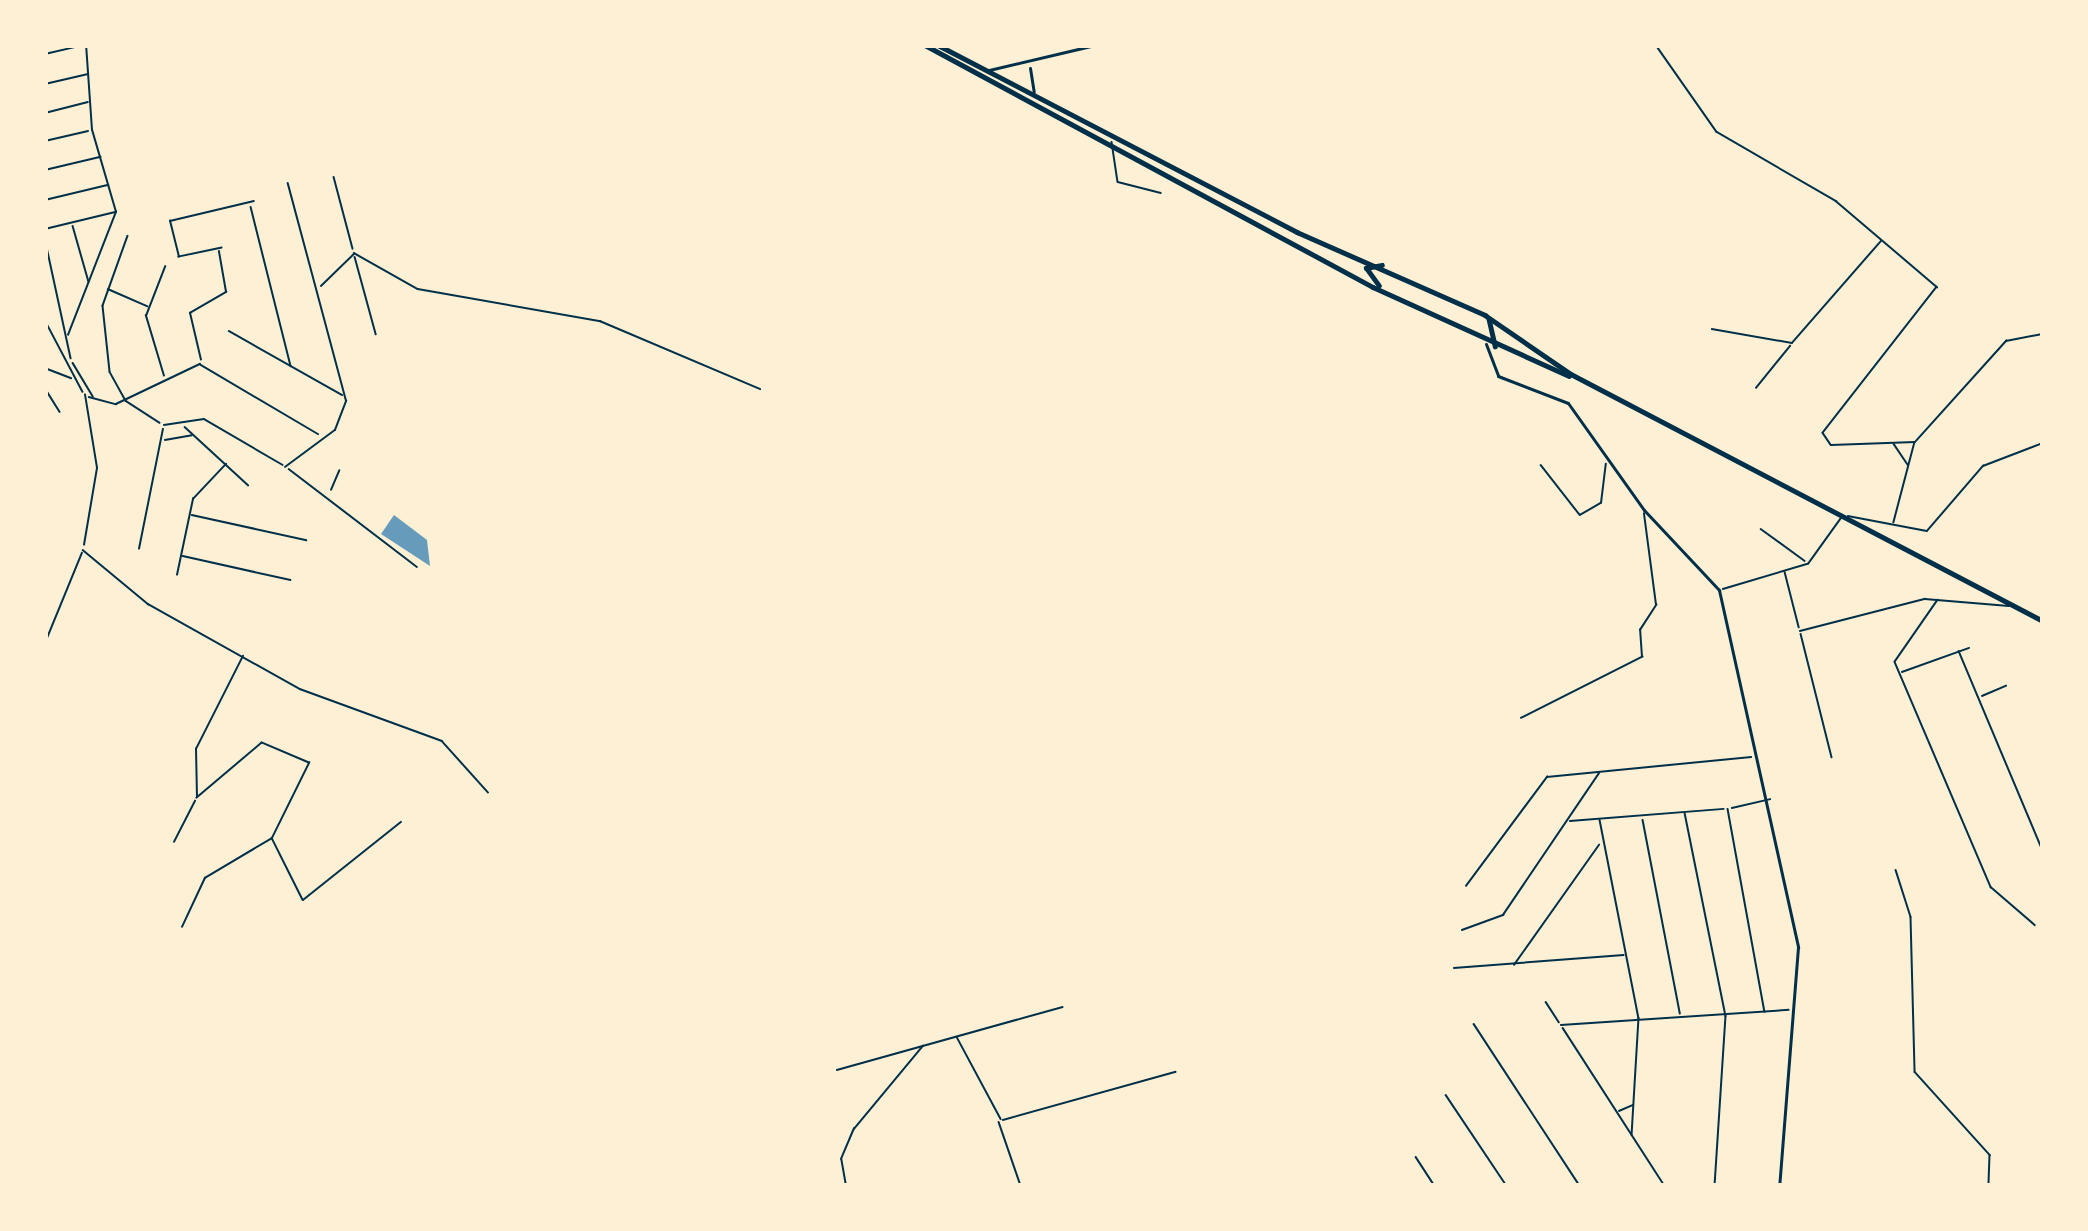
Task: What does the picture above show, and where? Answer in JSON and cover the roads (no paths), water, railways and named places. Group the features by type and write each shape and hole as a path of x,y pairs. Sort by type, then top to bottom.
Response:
{"main road":[{"path":"926,45 1486,344 1586,382"},
{"path":"938,45 1485,315 1586,382 2043,621"},
{"path":"981,69 1033,64 1095,45"},
{"path":"1033,64 1039,98"},
{"path":"1390,294 1366,268 1393,269"},
{"path":"1485,315 1495,348 1492,359"},
{"path":"1486,344 1505,380 1562,398 1607,448 1644,510 1719,590 1761,756 1798,947 1797,1009 1779,1186"},
{"path":"1492,359 1507,353"}],"street":[{"path":"45,55 85,45 92,130 112,184 116,212 68,335"},
{"path":"1656,45 1717,132 1883,238 1937,287 1826,427 1831,445 1915,442"},
{"path":"45,84 88,74"},
{"path":"45,113 88,102"},
{"path":"45,141 92,130"},
{"path":"1112,142 1118,182 1161,193"},
{"path":"45,170 101,157"},
{"path":"334,177 376,334"},
{"path":"45,200 112,184"},
{"path":"285,466 338,424 345,397 288,184"},
{"path":"291,366 252,203 170,221 179,257 221,250 226,292 199,300 189,323 200,364 322,436"},
{"path":"45,230 116,212"},
{"path":"71,222 91,285"},
{"path":"128,236 108,289 110,372 126,400 164,425 198,417"},
{"path":"45,238 75,380 85,395 97,468 83,550 45,644"},
{"path":"1756,388 1883,238"},
{"path":"318,289 354,253"},
{"path":"354,253 418,289 600,321 760,389"},
{"path":"165,267 147,306 166,380"},
{"path":"84,268 95,272"},
{"path":"108,289 147,306"},
{"path":"193,292 199,300"},
{"path":"63,314 81,310"},
{"path":"45,320 94,399"},
{"path":"1712,329 1792,343"},
{"path":"229,331 345,397"},
{"path":"1894,522 1915,442 2006,341 2043,334"},
{"path":"85,395 126,400 200,364"},
{"path":"45,368 75,380"},
{"path":"45,388 60,412"},
{"path":"198,409 198,417"},
{"path":"198,417 330,492 376,544 417,567"},
{"path":"182,424 248,485"},
{"path":"139,549 164,425"},
{"path":"161,440 193,434"},
{"path":"1719,590 1808,564 1842,516 1894,522 1920,532 1956,506 1984,466 2043,443"},
{"path":"1892,444 1908,469"},
{"path":"1541,465 1580,515 1601,503 1607,448"},
{"path":"177,574 190,514 226,464"},
{"path":"330,492 339,471"},
{"path":"1521,718 1642,657 1640,630 1656,605 1644,510"},
{"path":"190,514 306,540"},
{"path":"1761,529 1808,564"},
{"path":"83,550 148,604 371,722 442,741 488,792"},
{"path":"182,556 290,580"},
{"path":"1785,572 1832,757"},
{"path":"1800,631 1938,600 2025,608"},
{"path":"1938,600 1904,640 1898,673 1991,886 2035,925"},
{"path":"1898,673 1969,648"},
{"path":"1959,651 2043,851"},
{"path":"197,798 196,749 245,652"},
{"path":"1978,698 2006,686"},
{"path":"174,842 197,798 256,745 293,747 310,769 272,838 205,878 182,927"},
{"path":"1466,886 1541,782 1601,770 1761,756"},
{"path":"1462,930 1503,915 1601,770"},
{"path":"1567,822 1728,809 1770,799"},
{"path":"1728,809 1765,1016"},
{"path":"1685,813 1726,1016 1715,1186"},
{"path":"1642,816 1680,1017"},
{"path":"1600,820 1640,1018 1632,1135"},
{"path":"272,838 303,900 401,822"},
{"path":"1514,965 1602,842"},
{"path":"1896,870 1911,916 1915,1070 1990,1155 1989,1186"},
{"path":"1454,968 1627,955"},
{"path":"1546,1002 1665,1186"},
{"path":"837,1070 1062,1007"},
{"path":"1561,1025 1765,1016 1797,1009"},
{"path":"1474,1024 1580,1186"},
{"path":"956,1033 1003,1120"},
{"path":"846,1186 841,1159 854,1129 925,1043"},
{"path":"1021,1186 995,1137 1003,1120 1175,1072"},
{"path":"1446,1095 1507,1186"},
{"path":"1615,1109 1635,1102"},
{"path":"1416,1156 1435,1186"}],"water":[{"path":"394,515 427,540 430,566 381,534"}]}
